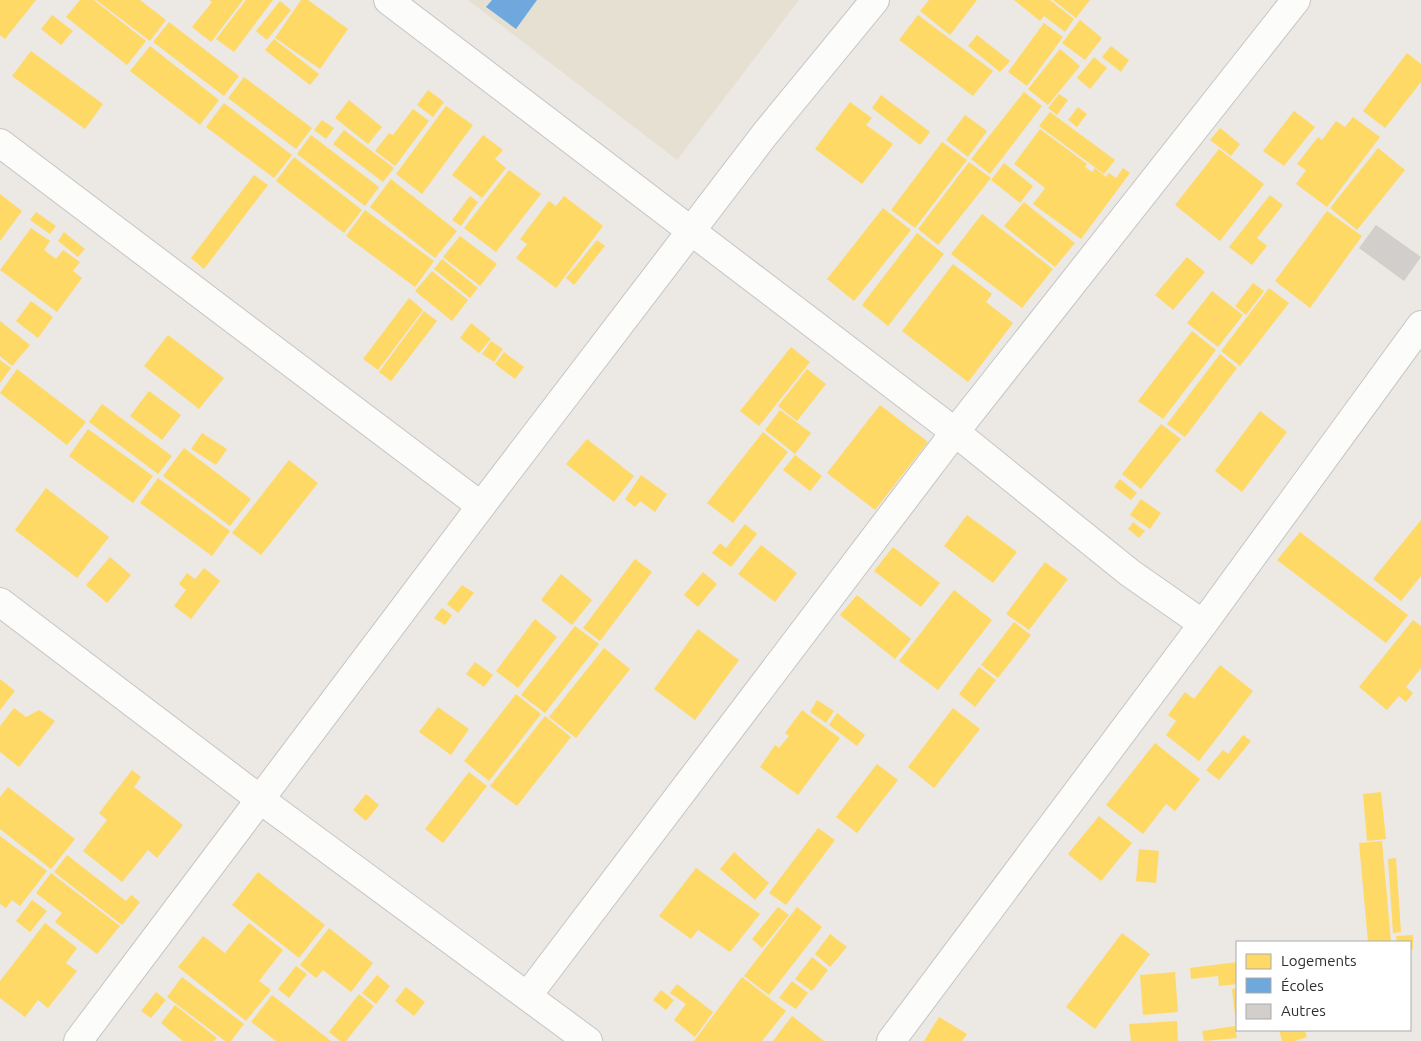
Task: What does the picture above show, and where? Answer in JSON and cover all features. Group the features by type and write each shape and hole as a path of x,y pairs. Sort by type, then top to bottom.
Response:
{"street":[{"path":"388,0 955,432 1130,573 1202,624"},
{"path":"78,1041 481,506 765,134 876,0"},
{"path":"528,995 955,432 1296,0"},
{"path":"0,143 481,506"},
{"path":"891,1041 1202,624 1421,325"},
{"path":"0,602 261,800 588,1041"}],"shaded area":[{"path":"468,0 799,0 677,160"}],"building: Logements":[{"path":"0,0 36,0 5,39 0,35"},
{"path":"80,0 94,0 146,41 127,65 66,17"},
{"path":"96,0 140,0 166,20 150,41"},
{"path":"209,0 243,0 211,42 192,27 212,2"},
{"path":"246,0 273,0 234,52 216,39"},
{"path":"301,0 308,0 348,29 320,69 275,38"},
{"path":"929,0 977,0 950,35 920,11"},
{"path":"1014,0 1050,0 1074,19 1065,32 1044,16 1040,21"},
{"path":"1053,0 1090,0 1076,18"},
{"path":"280,1 291,10 267,40 256,31"},
{"path":"52,15 73,31 61,45 41,29"},
{"path":"918,15 993,71 973,96 899,40"},
{"path":"1080,20 1102,38 1085,60 1062,43"},
{"path":"169,22 239,76 224,96 153,42"},
{"path":"1044,23 1063,37 1027,86 1008,72"},
{"path":"977,35 1010,61 1000,72 968,46"},
{"path":"274,39 319,74 310,85 265,50"},
{"path":"150,46 219,100 200,125 130,71"},
{"path":"1111,46 1129,60 1121,72 1102,57"},
{"path":"1060,49 1080,66 1048,105 1028,89"},
{"path":"31,51 103,104 85,129 12,76"},
{"path":"1407,53 1421,64 1421,82 1385,128 1363,111"},
{"path":"1094,57 1107,68 1090,89 1077,78"},
{"path":"244,77 312,128 296,149 228,98"},
{"path":"428,90 444,102 433,117 417,105"},
{"path":"1024,92 1042,106 990,174 971,159"},
{"path":"1059,94 1068,100 1057,115 1048,108"},
{"path":"881,95 930,132 920,145 872,108"},
{"path":"349,100 382,127 368,144 335,118"},
{"path":"850,102 872,118 866,125 893,144 862,184 815,149"},
{"path":"224,103 292,155 274,178 206,127"},
{"path":"446,106 473,125 422,194 396,174"},
{"path":"1078,107 1087,114 1077,127 1068,120"},
{"path":"413,109 429,121 395,166 375,151 389,133 393,135"},
{"path":"1294,111 1315,127 1284,166 1263,151"},
{"path":"1050,112 1115,160 1104,174 1039,126"},
{"path":"965,115 987,131 968,157 946,140"},
{"path":"1353,117 1380,137 1327,207 1296,184 1306,170 1297,164 1318,137 1322,140 1336,121 1345,127"},
{"path":"322,120 334,128 326,139 314,130"},
{"path":"1220,128 1240,144 1231,156 1210,140"},
{"path":"1040,129 1087,164 1085,167 1092,172 1095,168 1106,177 1109,173 1116,178 1123,168 1130,173 1081,239 1033,204 1045,188 1014,164"},
{"path":"344,130 394,168 383,182 333,144"},
{"path":"311,135 379,187 365,206 297,154"},
{"path":"483,135 503,150 495,159 506,168 482,198 452,175"},
{"path":"942,142 967,160 915,228 891,210"},
{"path":"1378,148 1405,170 1357,230 1330,208"},
{"path":"1219,149 1264,184 1220,241 1175,205"},
{"path":"294,157 362,210 344,233 276,181"},
{"path":"969,162 991,178 938,245 918,229"},
{"path":"1004,163 1033,186 1020,203 991,180"},
{"path":"509,170 541,194 496,252 464,228"},
{"path":"254,175 268,185 204,269 191,258"},
{"path":"391,179 457,231 435,258 370,207"},
{"path":"0,194 22,211 0,241"},
{"path":"1270,195 1283,205 1257,238 1267,246 1252,265 1229,247"},
{"path":"470,196 478,202 461,226 452,220"},
{"path":"564,196 603,226 556,288 516,258 527,244 520,239 549,201 556,206"},
{"path":"1024,202 1075,243 1055,267 1004,226"},
{"path":"883,208 911,230 854,301 827,279"},
{"path":"365,210 434,261 415,287 346,236"},
{"path":"1327,211 1362,236 1310,308 1275,281"},
{"path":"36,212 56,226 50,234 30,220"},
{"path":"982,214 1053,269 1022,308 951,254"},
{"path":"31,228 50,241 44,250 56,259 63,250 80,262 73,271 82,278 57,312 0,270"},
{"path":"64,232 85,249 78,257 58,241"},
{"path":"917,233 944,254 888,326 862,305"},
{"path":"460,236 497,264 480,286 443,257"},
{"path":"597,240 605,246 574,285 566,278"},
{"path":"1187,257 1205,272 1173,310 1155,295"},
{"path":"442,259 478,288 470,298 434,269"},
{"path":"953,264 992,294 986,302 1013,323 968,382 902,331"},
{"path":"432,271 468,300 452,321 415,291"},
{"path":"1253,283 1264,291 1246,315 1235,306"},
{"path":"1269,288 1289,303 1240,366 1221,351"},
{"path":"1212,291 1243,315 1218,347 1187,323"},
{"path":"409,298 423,310 378,370 363,359"},
{"path":"31,301 53,317 38,338 16,321"},
{"path":"424,311 437,321 391,381 379,372"},
{"path":"0,321 30,345 12,366 0,356"},
{"path":"471,323 491,339 479,353 460,338"},
{"path":"1192,331 1216,350 1163,419 1138,401"},
{"path":"168,335 224,378 199,409 144,366"},
{"path":"491,341 503,349 494,362 482,354"},
{"path":"791,347 810,362 759,426 740,411"},
{"path":"504,352 524,367 515,379 495,364"},
{"path":"1220,354 1237,368 1185,437 1167,424"},
{"path":"0,360 11,368 0,383"},
{"path":"17,369 86,422 67,445 0,393"},
{"path":"807,369 826,384 797,421 778,406"},
{"path":"149,391 181,415 162,440 130,416"},
{"path":"102,404 172,456 158,474 89,422"},
{"path":"880,405 928,442 875,510 827,473"},
{"path":"780,410 811,433 795,454 765,430"},
{"path":"1260,411 1287,432 1242,492 1215,471"},
{"path":"1161,424 1181,439 1141,489 1122,474"},
{"path":"88,429 153,476 133,503 69,456"},
{"path":"763,432 788,452 733,523 707,503"},
{"path":"202,433 227,449 216,465 191,449"},
{"path":"587,439 634,476 614,502 566,464"},
{"path":"184,448 251,499 230,526 163,476"},
{"path":"795,455 822,476 810,491 783,470"},
{"path":"289,460 318,483 261,555 232,533"},
{"path":"641,475 667,494 655,512 640,501 635,507 625,499"},
{"path":"158,478 230,531 212,556 140,503"},
{"path":"1120,479 1137,493 1131,500 1114,487"},
{"path":"46,488 109,537 77,578 15,530"},
{"path":"1141,499 1161,513 1150,529 1130,515"},
{"path":"967,515 1017,552 993,583 944,546"},
{"path":"1421,520 1421,576 1401,601 1373,579"},
{"path":"1133,522 1145,531 1139,538 1128,529"},
{"path":"745,524 757,534 731,567 712,553 720,543 726,548"},
{"path":"1300,532 1408,615 1386,643 1277,560"},
{"path":"761,545 797,573 775,602 738,574"},
{"path":"893,547 940,583 921,607 874,571"},
{"path":"110,557 131,575 107,603 86,585"},
{"path":"635,559 652,572 600,641 583,628"},
{"path":"1045,562 1068,579 1029,630 1006,614"},
{"path":"204,568 220,581 191,619 174,606 186,590 179,584 187,573 195,579"},
{"path":"703,572 717,584 698,607 684,595"},
{"path":"561,574 592,600 572,625 541,600"},
{"path":"462,585 474,593 458,613 447,604"},
{"path":"954,590 992,620 938,690 899,661"},
{"path":"857,595 911,639 895,659 840,615"},
{"path":"442,608 452,615 445,625 434,618"},
{"path":"535,619 557,637 518,688 496,671"},
{"path":"1413,620 1421,626 1421,668 1406,687 1413,693 1406,702 1399,696 1387,710 1359,687"},
{"path":"1014,622 1031,635 998,678 981,665"},
{"path":"575,626 599,644 545,713 521,695"},
{"path":"698,629 739,660 695,720 654,689"},
{"path":"604,648 630,669 576,738 549,717"},
{"path":"475,662 493,675 484,687 466,674"},
{"path":"1220,665 1253,691 1199,761 1166,735 1176,721 1168,715 1185,692 1194,699"},
{"path":"979,667 996,680 975,707 959,694"},
{"path":"0,679 15,691 0,710"},
{"path":"516,694 541,714 489,781 464,761"},
{"path":"817,700 834,711 826,723 810,712"},
{"path":"438,707 469,729 451,755 419,732"},
{"path":"14,708 26,717 39,710 55,721 19,767 0,752 0,726"},
{"path":"953,708 980,729 934,788 908,767"},
{"path":"802,710 840,738 798,795 760,767 775,745 779,748 789,736 785,733"},
{"path":"837,713 865,735 857,746 829,725"},
{"path":"545,716 571,737 517,806 490,786"},
{"path":"1243,735 1251,741 1219,780 1206,770 1223,750 1228,754"},
{"path":"1155,743 1200,779 1175,811 1166,804 1143,834 1106,805"},
{"path":"877,764 898,780 857,833 836,817"},
{"path":"132,770 141,777 134,787 183,825 157,858 148,850 122,882 83,851 107,820 99,813"},
{"path":"469,772 487,786 443,843 425,829"},
{"path":"8,787 75,839 51,869 0,829 0,797"},
{"path":"1381,792 1386,839 1367,841 1363,794"},
{"path":"366,794 379,805 366,821 353,810"},
{"path":"1099,816 1132,843 1101,881 1068,854"},
{"path":"818,828 835,840 786,905 769,893"},
{"path":"0,836 47,871 20,906 12,900 6,908 0,904"},
{"path":"1382,841 1391,941 1368,941 1359,843"},
{"path":"1139,849 1159,851 1156,883 1136,881"},
{"path":"734,852 769,883 755,900 720,869"},
{"path":"67,855 126,901 131,895 140,902 122,925 54,872"},
{"path":"1396,858 1401,932 1393,933 1388,859"},
{"path":"696,868 760,914 730,952 698,930 691,939 659,916"},
{"path":"258,872 325,925 299,958 232,905"},
{"path":"51,873 120,926 97,954 55,922 62,913 36,893"},
{"path":"32,900 47,911 30,932 16,921"},
{"path":"778,907 789,915 762,948 752,939"},
{"path":"797,907 822,927 769,995 744,976"},
{"path":"45,923 77,948 66,963 77,971 48,1008 38,1000 25,1017 0,998 0,981"},
{"path":"249,923 283,950 259,981 271,990 246,1021 178,967 203,936 225,953"},
{"path":"329,928 373,963 351,992 323,970 316,978 300,965"},
{"path":"1122,933 1150,954 1095,1029 1066,1007"},
{"path":"830,934 847,947 830,967 815,954"},
{"path":"1413,935 1413,949 1411,949 1411,941 1397,941 1396,936"},
{"path":"812,957 828,970 812,991 795,979"},
{"path":"1236,962 1236,984 1219,986 1218,976 1191,979 1190,968"},
{"path":"296,966 307,974 289,998 278,989"},
{"path":"1175,972 1178,1012 1143,1015 1140,975"},
{"path":"377,975 390,986 376,1004 362,993"},
{"path":"182,977 244,1024 231,1041 225,1041 167,997"},
{"path":"742,977 786,1011 762,1041 694,1041"},
{"path":"792,981 808,993 796,1009 779,998"},
{"path":"677,984 713,1012 695,1037 674,1020 686,1004 670,993"},
{"path":"406,987 425,1002 414,1016 395,1001"},
{"path":"1236,988 1236,1025 1232,989"},
{"path":"661,990 674,1000 666,1010 653,1000"},
{"path":"156,992 166,1000 151,1018 141,1011"},
{"path":"359,994 374,1006 346,1041 340,1041 329,1032"},
{"path":"272,995 331,1041 276,1041 251,1022"},
{"path":"175,1005 217,1038 214,1041 183,1041 161,1023"},
{"path":"792,1016 824,1041 773,1041"},
{"path":"939,1017 967,1034 962,1041 924,1041"},
{"path":"1177,1021 1178,1041 1131,1041 1129,1024"},
{"path":"1235,1026 1237,1038 1204,1041 1202,1031"},
{"path":"1279,1031 1305,1031 1307,1037 1295,1041 1282,1041"}],"building: Écoles":[{"path":"492,0 537,0 516,29 486,7"}],"building: Autres":[{"path":"1376,225 1421,257 1404,281 1359,248"}]}
